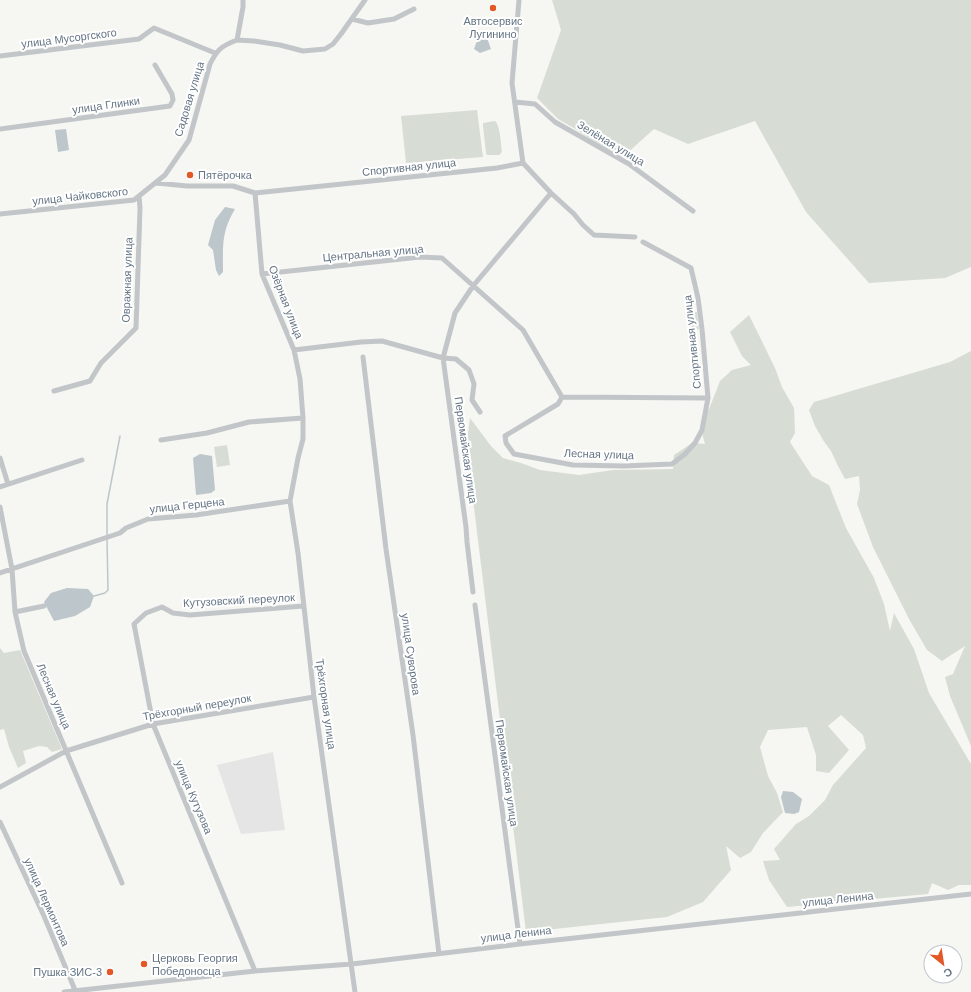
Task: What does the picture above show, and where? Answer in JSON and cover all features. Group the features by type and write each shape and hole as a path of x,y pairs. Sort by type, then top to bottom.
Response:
{"street":[{"path":"243,0 243,7 236,40 274,44 303,51 325,49 333,44 365,0"},
{"path":"518,0 512,83 523,163 594,235 635,238"},
{"path":"352,19 368,23 394,19 414,9"},
{"name":"улица Мусоргского","path":"0,56 139,39 154,28 215,53"},
{"name":"Садовая улица","path":"156,182 164,175 188,140 210,64 215,53 224,45 236,40"},
{"name":"улица Глинки","path":"0,129 170,106 173,100 172,94 155,66"},
{"name":"Зелёная улица","path":"515,102 535,104 555,122 629,164 693,211"},
{"name":"Спортивная улица","path":"156,182 187,186 233,186 254,193 497,168 523,163"},
{"name":"улица Чайковского","path":"0,214 134,200 156,182"},
{"name":"Озёрная улица","path":"254,193 262,274 294,350 300,379 304,418"},
{"path":"443,358 455,313 473,286 551,193"},
{"name":"Овражная улица","path":"54,391 90,381 100,363 136,328 140,208 139,196"},
{"name":"Спортивная улица","path":"643,242 691,268 700,313 708,398"},
{"name":"Центральная улица","path":"262,274 420,257 442,258 522,330 562,398"},
{"path":"294,350 382,340 443,358 456,359 470,370 474,384 472,400 480,412"},
{"name":"улица Суворова","path":"363,357 386,549 412,735 439,954"},
{"name":"Первомайская улица","path":"443,358 466,527 473,592"},
{"path":"562,398 708,398"},
{"name":"Лесная улица","path":"562,398 558,404 505,436 506,443 514,454 573,465 631,466 672,464 685,454 695,443 702,430 708,398"},
{"path":"161,440 207,433 249,422 304,418"},
{"name":"Трёхгорная улица","path":"304,418 303,439 290,501 298,553 314,697 355,992"},
{"path":"0,458 8,484"},
{"path":"0,487 82,460"},
{"name":"улица Герцена","path":"0,573 120,533 126,528 148,519 196,515 290,501"},
{"name":"Лесная улица","path":"0,507 12,569 15,612 24,651 122,883"},
{"name":"Первомайская улица","path":"475,604 520,944"},
{"path":"15,612 44,606"},
{"name":"Кутузовский переулок","path":"134,624 146,614 162,607 173,613 190,615 304,606"},
{"name":"улица Кутузова","path":"134,624 153,724 255,971"},
{"name":"Трёхгорный переулок","path":"0,787 66,752 153,724 314,697"},
{"name":"улица Лермонтова","path":"0,822 44,916 75,990"},
{"name":"улица Ленина","path":"64,992 255,971 352,964 971,894"}],"shaded area":[{"path":"552,0 971,0 971,267 945,278 869,283 806,212 755,121 688,144 654,129 625,155 614,157 579,131 558,119 537,98 561,30"},
{"path":"481,30 487,38 491,49 480,53 474,49"},
{"path":"477,110 483,157 406,163 401,116"},
{"path":"495,121 499,130 502,152 499,155 487,155 483,123"},
{"path":"66,129 69,150 58,152 55,130"},
{"path":"225,207 235,209 230,217 225,232 223,247 223,272 219,276 216,270 213,250 208,245 215,220"},
{"path":"697,312 699,329 691,330 689,313"},
{"path":"749,315 775,368 782,387 794,408 795,433 790,442 812,476 829,485 846,528 874,578 884,604 890,631 894,613 914,649 929,693 971,764 971,885 959,885 948,890 932,883 928,894 787,907 769,880 763,861 780,860 774,849 796,824 809,816 825,800 833,785 866,748 863,735 841,715 828,726 849,750 829,773 816,771 816,755 807,727 768,730 760,747 768,776 777,793 783,812 763,833 751,852 740,858 726,846 731,870 703,902 667,917 526,932 471,483 467,442 470,418 491,446 503,458 540,470 579,475 613,470 673,469 674,455 692,443 705,444 702,433 704,422 720,381 732,370 751,365 742,356 730,332"},
{"path":"971,351 971,746 950,696 945,677 953,674 965,646 942,661 927,650 909,619 873,547 857,504 860,490 859,476 845,479 831,451 815,426 809,410 814,402 950,362"},
{"path":"227,445 230,465 217,467 214,447"},
{"path":"200,454 212,456 215,490 211,493 196,495 193,458"},
{"path":"67,588 88,589 94,596 90,607 75,616 54,621 44,602 51,593"},
{"path":"0,648 4,653 20,650 62,749 52,752 47,747 39,746 23,751 26,763 18,768 9,747 4,729 0,730"},
{"path":"273,752 285,830 241,834 217,765"},
{"path":"783,791 793,792 802,799 799,812 794,814 785,813 781,797"}],"waterway":[{"path":"107,535 107,504 120,436"},
{"path":"94,596 105,593 108,590 107,539"}],"place":[{"name":"Автосервис Лугинино","path":"493,8"},
{"name":"Пятёрочка","path":"190,175"},
{"name":"Церковь Георгия Победоносца","path":"144,964"},
{"name":"Пушка ЗИС-3","path":"110,972"}]}
